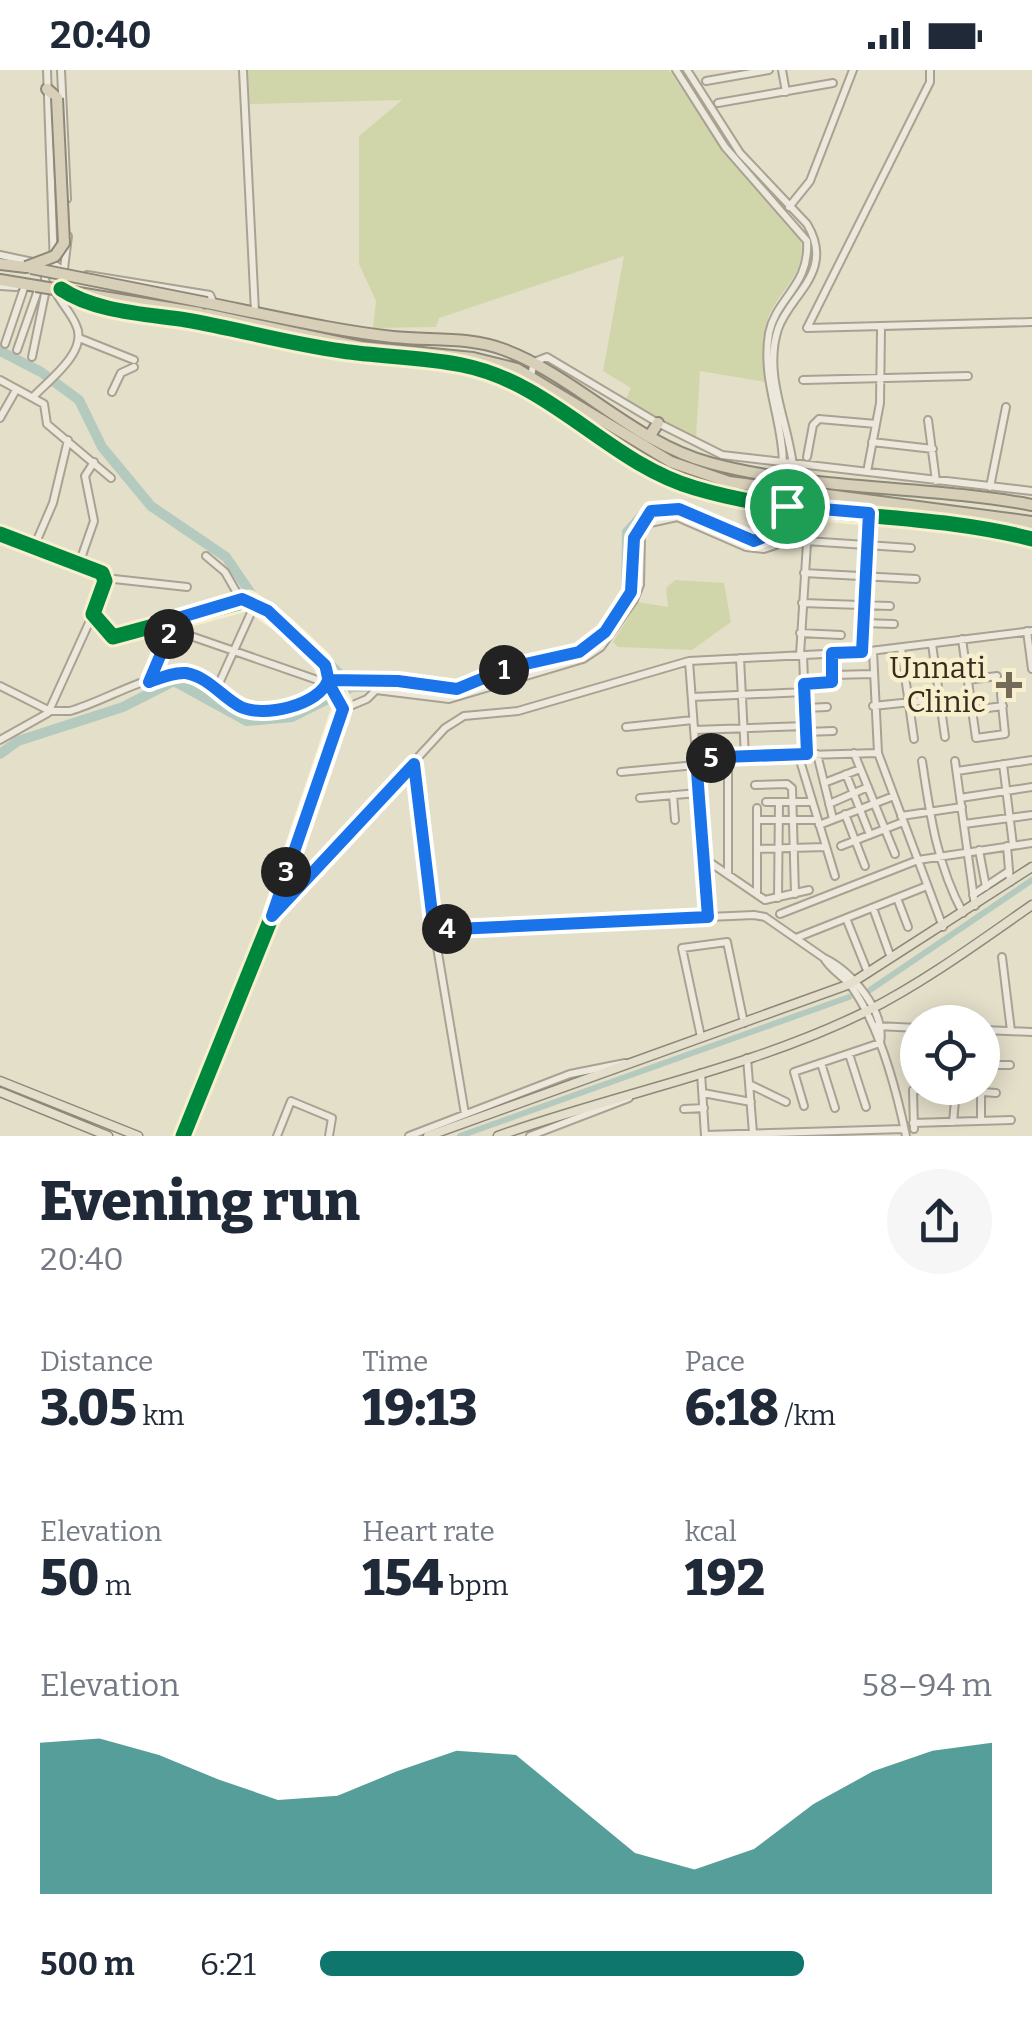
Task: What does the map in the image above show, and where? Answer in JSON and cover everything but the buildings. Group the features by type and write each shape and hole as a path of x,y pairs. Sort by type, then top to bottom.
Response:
{"highway":[{"path":"26,267 52,264 64,243 52,94"},
{"path":"0,264 361,346 473,358 530,375 671,462 720,479 791,493 870,500 902,510 1026,521"},
{"path":"0,283 208,312 255,312 392,337 478,342 534,362 676,451 935,493 989,492 1025,503"},
{"path":"576,389 584,376"},
{"path":"649,436 658,423"},
{"path":"716,493 720,479"},
{"path":"974,516 1032,531"}],"main road":[{"path":"428,1136 869,975 1032,867"},
{"path":"498,1136 592,1102 635,1096 747,1058 868,1010 1032,905"},
{"path":"0,1082 138,1136"},
{"path":"0,1092 108,1136"}],"street":[{"path":"47,70 52,94"},
{"path":"17,350 50,289 68,279 61,70"},
{"path":"244,70 255,312"},
{"path":"676,70 725,147 807,241 802,277 774,316 768,341 769,398 781,429 783,465"},
{"path":"687,70 740,153 812,231 815,256 802,296 783,318 776,337 775,387 788,428 795,470 787,506"},
{"path":"706,81 769,70"},
{"path":"782,70 786,92"},
{"path":"788,207 810,181 853,70"},
{"path":"930,70 930,82 807,328 1032,322"},
{"path":"718,103 832,83"},
{"path":"0,256 210,295 208,312"},
{"path":"33,398 74,353 79,338 78,328 43,277 52,264"},
{"path":"0,283 50,289 124,311 208,312 343,351 466,366 528,389 634,460 675,481 787,506 869,513 902,510"},
{"path":"5,344 24,288"},
{"path":"32,356 50,289"},
{"path":"867,472 876,424 881,329"},
{"path":"79,338 134,364 121,373 112,392"},
{"path":"528,389 534,362 556,358 658,423 729,462 783,465 795,470"},
{"path":"803,380 968,376"},
{"path":"0,380 47,408 47,424 111,478"},
{"path":"0,418 16,390"},
{"path":"989,492 1006,407"},
{"path":"807,457 813,425 819,419 876,424"},
{"path":"928,420 937,479 935,493"},
{"path":"34,547 53,503 69,439"},
{"path":"872,442 934,448"},
{"path":"78,564 94,521 85,476 94,462"},
{"path":"834,475 867,472 937,479 989,492 1032,492"},
{"path":"807,754 800,633 810,495"},
{"path":"862,652 870,500"},
{"path":"0,686 50,710 70,711 186,673 217,688 241,708 262,711 302,702 329,684 365,679 457,689 508,668 579,652 605,632 631,592 634,538 651,511 679,509 754,541 774,533 762,502"},
{"path":"343,707 367,699 376,690 460,697 492,683 583,660 601,646 634,600 640,585 641,535 650,523 677,517 746,547 764,549 776,545 807,508"},
{"path":"974,516 1032,539"},
{"path":"0,534 105,578 188,587"},
{"path":"806,541 911,548"},
{"path":"206,556 234,583 241,600"},
{"path":"804,573 916,579"},
{"path":"0,740 50,710 105,578"},
{"path":"93,614 113,637 241,600 255,604 321,660 343,707"},
{"path":"802,603 890,606"},
{"path":"217,688 255,604"},
{"path":"862,623 894,624"},
{"path":"158,624 329,684"},
{"path":"149,682 171,630"},
{"path":"272,916 444,728 464,716 518,710 689,661 862,652 1031,631 1032,669"},
{"path":"800,633 841,635"},
{"path":"962,639 976,738 1001,736 1006,730 1001,694"},
{"path":"932,644 946,737"},
{"path":"901,648 914,739"},
{"path":"872,651 878,753 942,928"},
{"path":"692,698 832,682 832,653"},
{"path":"740,658 744,757"},
{"path":"689,661 708,917"},
{"path":"833,675 872,674"},
{"path":"968,680 998,676"},
{"path":"873,706 940,699"},
{"path":"972,710 1003,706"},
{"path":"183,1136 272,916 343,707"},
{"path":"805,708 827,708"},
{"path":"626,726 693,720"},
{"path":"694,730 833,731"},
{"path":"854,753 895,854"},
{"path":"621,772 728,757 878,753"},
{"path":"798,754 835,876"},
{"path":"817,754 834,819"},
{"path":"728,757 728,876"},
{"path":"957,771 1032,760"},
{"path":"922,761 938,854 948,889 964,914"},
{"path":"955,761 975,906"},
{"path":"414,764 434,930 465,1114"},
{"path":"1003,764 1010,818 1010,882"},
{"path":"824,783 860,769"},
{"path":"846,774 870,835"},
{"path":"756,785 791,785 795,802 795,894"},
{"path":"830,804 868,787"},
{"path":"960,798 1032,787"},
{"path":"640,798 698,793"},
{"path":"673,796 675,820"},
{"path":"757,820 818,822 894,796"},
{"path":"766,802 812,802"},
{"path":"778,802 778,898"},
{"path":"841,846 902,819 962,807"},
{"path":"757,808 757,896"},
{"path":"845,814 865,866"},
{"path":"964,824 1032,815"},
{"path":"780,914 938,854 1032,843"},
{"path":"757,850 826,847"},
{"path":"979,850 986,886"},
{"path":"704,858 765,900 809,890"},
{"path":"973,895 1009,871"},
{"path":"795,939 927,886"},
{"path":"897,898 908,928"},
{"path":"872,908 892,960"},
{"path":"434,930 759,915 824,958 852,982 868,1010 909,1129"},
{"path":"846,918 869,975"},
{"path":"701,1037 682,948 727,942 744,1023"},
{"path":"1002,957 1012,1031"},
{"path":"874,1026 900,1027"},
{"path":"1000,1033 1032,1032"},
{"path":"804,1106 794,1072 880,1044"},
{"path":"849,1054 866,1107"},
{"path":"747,1058 750,1134"},
{"path":"409,1136 570,1074 628,1063"},
{"path":"821,1063 836,1108"},
{"path":"1000,1065 1010,1065"},
{"path":"701,1073 705,1136 909,1129 953,1122 1011,1120"},
{"path":"751,1085 786,1102"},
{"path":"703,1093 751,1102"},
{"path":"530,1136 635,1096"},
{"path":"277,1136 292,1102 332,1118 329,1136"},
{"path":"909,1129 913,1105"},
{"path":"953,1122 954,1105"},
{"path":"981,1105 981,1120"},
{"path":"684,1109 704,1108"},
{"path":"902,1114 913,1113"}],"green space":[{"path":"248,70 669,70 723,151 800,237 802,251 796,273 766,325 765,382 700,371 696,438 625,401 631,388 603,371 624,256 439,318 436,327 373,328 376,301 359,264 359,136 402,100 250,104"},
{"path":"675,580 724,583 731,622 692,650 618,647 613,642 638,602 668,607 666,588"}],"waterway":[{"path":"0,351 41,372 79,400 102,447 151,506 226,557 254,598 287,620 352,687"},
{"path":"626,596 627,532 646,511"},
{"path":"680,512 750,546 766,542"},
{"path":"777,528 789,513"},
{"path":"491,683 528,671"},
{"path":"0,754 18,741 123,707 174,681 247,721 292,717 352,687 408,686 449,697"},
{"path":"870,990 1032,880"},
{"path":"460,1136 849,997"}],"cycle path":[{"path":"61,289 89,303 122,311 322,348 447,362 495,374 553,405 635,461 695,488 778,506 948,523 1032,539"},
{"path":"0,534 102,573 105,581 93,614 113,637 249,600 283,624 321,660 343,705 272,916 183,1136"}],"place":[{"name":"Unnati Clinic","path":"1009,685"}],"route":[{"path":"787,506 762,502 764,512 774,524 774,533 754,541 679,509 651,511 634,538 631,592 618,616 590,646 508,668 457,689 441,690 398,681 365,679 328,680 329,684 318,695 262,711 241,708 205,680 186,673 149,682 171,630 158,624 242,599 268,611 325,665 327,671 328,678 329,684 331,690 343,709 272,916 414,764 434,930 708,917 696,758 807,754 804,684 834,680 832,653 862,652 869,513 787,506"}]}
